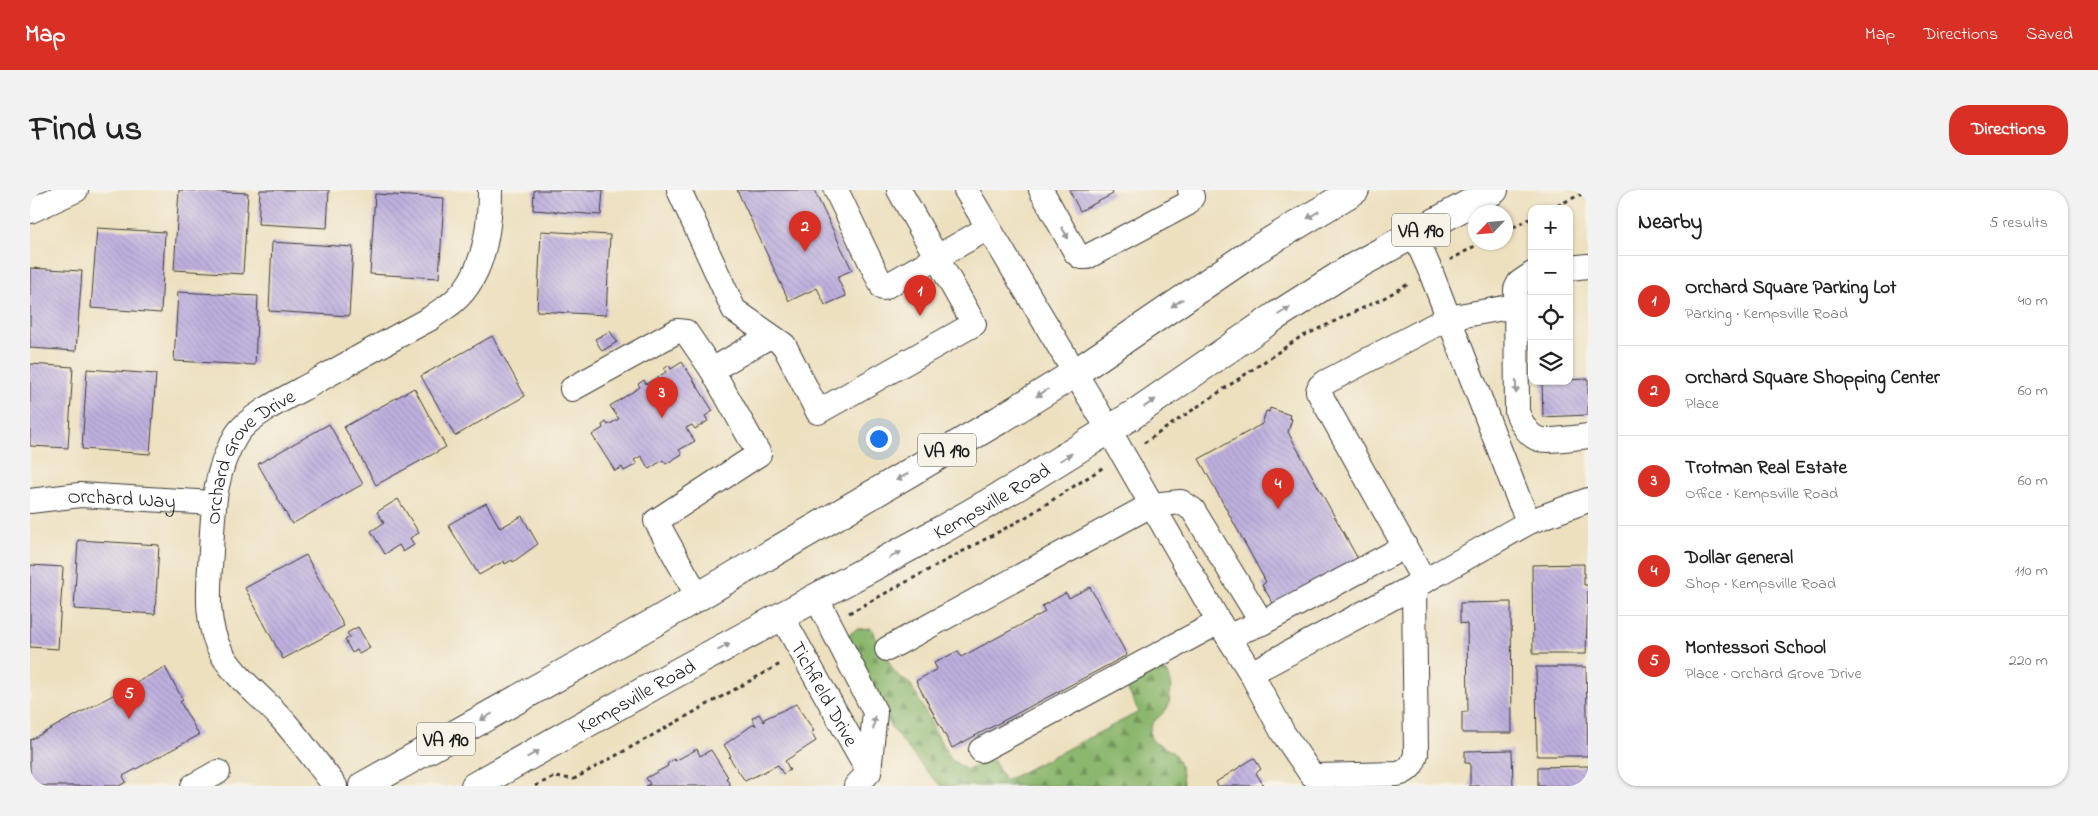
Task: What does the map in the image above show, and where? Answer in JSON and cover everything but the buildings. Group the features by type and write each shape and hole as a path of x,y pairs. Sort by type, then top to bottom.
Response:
{"main road":[{"name":"VA 190","path":"363,786 698,597 1001,419 1075,372 1254,251 1355,190"},
{"name":"Kempsville Road","path":"475,786 781,615 982,507 1109,430 1276,316 1350,269 1494,190"}],"street":[{"path":"30,211 76,190"},
{"name":"Orchard Grove Drive","path":"335,786 282,718 229,664 221,652 210,618 208,591 214,503 219,474 224,458 238,432 249,422 280,401 431,318 458,296 475,272 484,246 490,206 490,190"},
{"path":"679,190 734,310 784,345 818,412 974,324 899,190"},
{"path":"836,190 883,288 988,228"},
{"path":"966,190 1109,430 1150,505 1223,629 1252,673 1283,732 1311,774 1315,776 1398,774 1406,771 1412,765 1416,754 1419,584 1404,544 1318,391 1320,386 1448,318 1515,306"},
{"path":"1041,190 1076,253 1081,256 1087,256 1187,204 1192,197 1190,190"},
{"path":"1414,234 1529,522"},
{"path":"1573,268 1588,266"},
{"path":"1528,277 1519,283 1516,289 1515,306 1517,412 1521,424 1529,433 1540,440 1588,436"},
{"path":"572,389 677,331 686,332 712,370 759,454 656,522 698,597"},
{"path":"712,370 770,336"},
{"name":"Orchard Way","path":"30,501 80,495 214,503"},
{"path":"1252,673 1419,584 1529,522 1588,500"},
{"path":"887,648 1150,505 1181,502 1193,510 1262,623"},
{"path":"981,750 1223,629 1262,623 1390,554 1404,544"},
{"name":"Tichfield Drive","path":"816,597 875,712 862,779"},
{"name":"Tichfield Drive","path":"781,615 862,779"},
{"path":"193,786 218,772"}],"path":[{"path":"1558,205 1588,191"},
{"path":"1513,228 1528,220"},
{"path":"535,786 554,777 574,778 660,731"}],"green space":[{"path":"871,628 895,673 911,685 950,759 967,770 987,761 994,761 1005,781 1139,712 1128,690 1137,675 1162,668 1168,673 1172,687 1167,709 1154,721 1151,726 1150,737 1153,741 1173,753 1178,760 1183,786 941,786 922,766 891,727 846,636 857,629"}],"place":[{"name":"Orchard Square Shopping Center","path":"805,252"},
{"name":"Orchard Square Parking Lot","path":"920,316"},
{"name":"Trotman Real Estate","path":"662,418"},
{"name":"Dollar General","path":"1278,509"},
{"name":"Montessori School","path":"129,719"}]}
